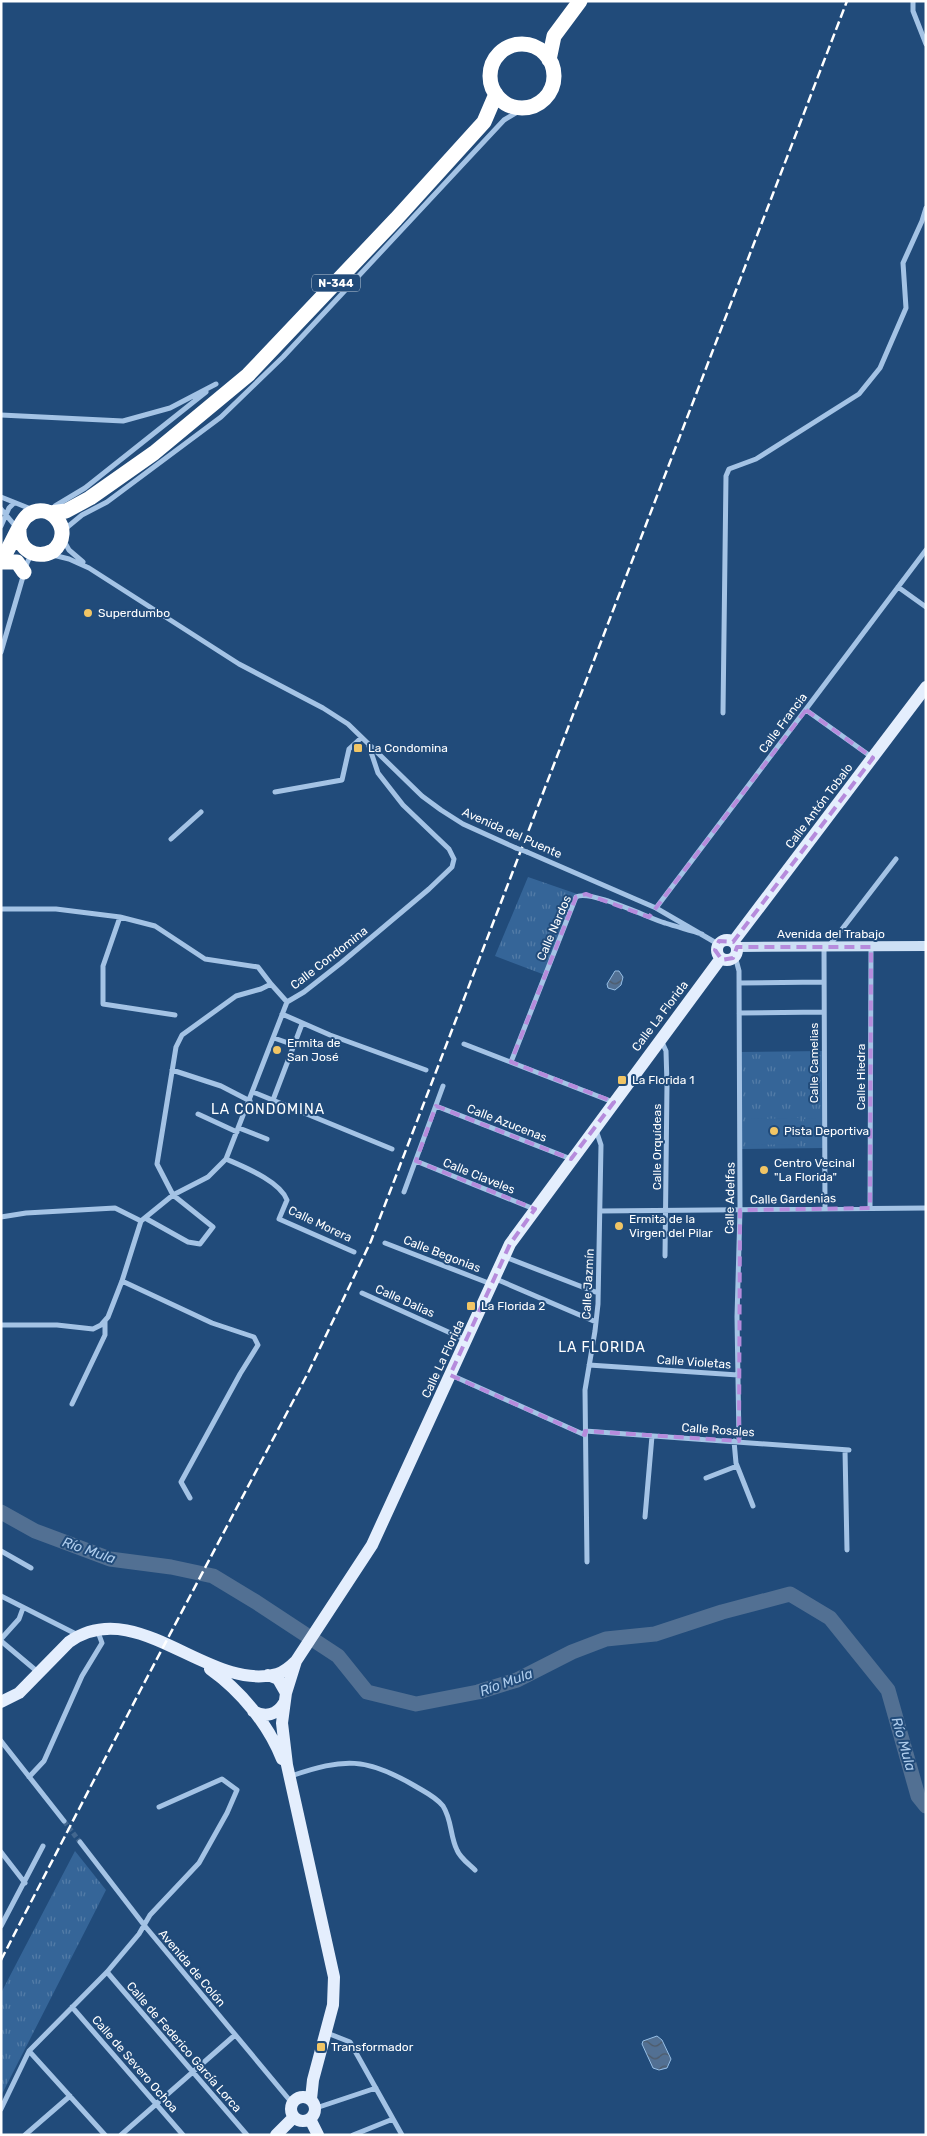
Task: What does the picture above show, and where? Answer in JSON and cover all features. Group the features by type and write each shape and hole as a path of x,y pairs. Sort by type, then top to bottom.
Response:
{"highway":[{"name":"N-344","path":"484,122 520,107 536,105 545,99 551,90 554,80 550,60 554,36 580,1"},
{"name":"N-344","path":"38,554 57,547 70,517 90,498 154,453 248,375 396,219 484,122 496,94 490,77 496,58 504,50 513,46 523,44 531,46 554,36"},
{"path":"531,46 542,52 550,60"},
{"path":"496,94 505,103 520,107"},
{"path":"2,559 26,516 42,512 66,511 90,498"},
{"path":"42,512 57,519 63,533"},
{"path":"19,530 21,543 38,554"},
{"path":"2,559 17,553 38,554"},
{"path":"2,559 17,562 24,572"}],"main road":[{"name":"Calle Antón Tobalo","path":"735,949 872,758 926,687"},
{"path":"725,939 735,949 728,960 721,958 716,950 718,944 725,939"},
{"name":"Calle La Florida","path":"289,1771 282,1723 285,1698 296,1661 372,1545 510,1244 721,958"},
{"path":"1,1702 19,1693 57,1653 79,1636 97,1630 113,1629 134,1632 232,1672 262,1676 278,1679 285,1698 273,1714 262,1715 250,1707 246,1688 262,1676"},
{"path":"185,1652 228,1682 250,1707 265,1727 289,1771 334,1977 334,2005 313,2080 312,2109 318,2135"},
{"name":"Calle La Florida","path":"262,1676 278,1674 296,1661"},
{"path":"301,2096 312,2109 299,2120 292,2113 292,2103 301,2096"},
{"path":"276,2135 294,2117"}],"street":[{"path":"914,1 913,11 926,44"},
{"path":"63,533 82,516 107,502 221,417 283,357 504,120 520,107"},
{"path":"723,713 726,476 729,469 756,459 859,394 880,368 906,308 903,263 926,208"},
{"path":"1,415 123,421 170,408 216,384 85,488 57,506 42,512 1,497"},
{"path":"1,526 14,502"},
{"path":"1,509 19,530"},
{"name":"Avenida del Puente","path":"63,533 63,540 69,550 89,568 239,664 323,708 348,724 422,796 463,824 656,908 718,944"},
{"name":"Calle Francia","path":"656,908 926,550"},
{"path":"1,652 24,572 38,554"},
{"name":"Avenida del Puente","path":"38,554 61,556 89,568"},
{"path":"898,588 926,607"},
{"path":"806,710 872,758"},
{"path":"275,792 342,780 349,748 361,738"},
{"name":"Calle Condomina","path":"143,1219 173,1195 208,1177 226,1159 250,1102 287,1002 341,963 429,889 452,867 454,859 450,849 403,805 378,773 369,746"},
{"path":"171,838 201,812"},
{"path":"826,947 896,859"},
{"name":"Calle Nardos","path":"511,1062 576,897 586,894 664,923 702,934"},
{"path":"1,908 56,909 120,917 155,926 205,959 258,967 287,1002"},
{"path":"120,917 103,966 103,1004 175,1015"},
{"name":"Calle Hiedra","path":"870,1208 871,946"},
{"name":"Avenida del Trabajo","path":"735,949 926,946"},
{"name":"Calle Camelias","path":"825,1209 823,982 826,947"},
{"name":"Calle Adelfas","path":"735,949 738,964 740,1013 740,1210 736,1441 737,1466 753,1506"},
{"path":"739,983 823,982"},
{"path":"1,1217 26,1213 116,1208 143,1219 188,1242 200,1244 213,1227 173,1195 158,1164 176,1047 182,1035 236,996 271,984"},
{"path":"740,1013 824,1012"},
{"path":"282,1014 302,1024 426,1070"},
{"path":"273,1100 302,1024"},
{"path":"274,1038 294,1046"},
{"name":"Calle Orquídeas","path":"661,1039 666,1051 665,1256"},
{"path":"464,1044 614,1102"},
{"path":"172,1070 220,1086 250,1102"},
{"path":"404,1192 444,1086"},
{"path":"253,1092 392,1149"},
{"name":"Calle Azucenas","path":"436,1106 572,1159"},
{"path":"198,1114 267,1139"},
{"name":"Calle Jazmín","path":"588,1562 584,1390 596,1322 598,1293 601,1145 595,1127"},
{"name":"Calle Morera","path":"226,1159 258,1174 285,1193 287,1200 279,1219 354,1252"},
{"name":"Calle Claveles","path":"416,1161 535,1209"},
{"name":"Calle Gardenias","path":"600,1211 926,1208"},
{"path":"1,1325 57,1325 93,1329 101,1325 122,1281 143,1219"},
{"name":"Calle Begonias","path":"385,1243 493,1281 596,1322"},
{"path":"504,1257 598,1293"},
{"path":"122,1281 212,1323 254,1337 258,1345 181,1482 190,1498"},
{"name":"Calle Dalias","path":"362,1293 466,1340"},
{"path":"72,1404 105,1335 105,1320"},
{"name":"Calle Violetas","path":"589,1365 738,1375"},
{"name":"Calle Rosales","path":"450,1375 585,1433 736,1441 847,1450 847,1550"},
{"path":"645,1517 652,1436"},
{"path":"706,1478 737,1466"},
{"path":"1,1551 31,1568"},
{"path":"1,1596 79,1636"},
{"path":"22,1608 19,1619 1,1640 39,1673"},
{"path":"29,1777 44,1761 82,1676 102,1643 97,1630"},
{"path":"1,1741 64,1821"},
{"path":"289,1771 348,1762 370,1764 396,1775 429,1794 443,1806 449,1819 458,1852 475,1870"},
{"path":"1,2109 29,2051 107,1972 139,1934 150,1915 199,1863 227,1813 237,1790 222,1780 159,1807"},
{"name":"Avenida de Colón","path":"80,1842 144,1925 292,2103"},
{"path":"1,1926 43,1846"},
{"path":"1,1852 25,1883"},
{"name":"Calle de Federico García Lorca","path":"107,1972 246,2135"},
{"name":"Calle de Severo Ochoa","path":"72,2007 183,2135"},
{"path":"326,2033 350,2042 402,2135"},
{"path":"121,2135 235,2035"},
{"path":"29,2051 105,2135"},
{"path":"312,2109 376,2088"},
{"path":"25,2135 70,2096"},
{"path":"353,2135 393,2119"}],"highlighted area":[{"path":"806,710 873,758 733,942 719,941 715,950 722,960 733,958 737,947 871,947 870,1208 740,1210 739,1441 585,1431 585,1435 450,1375 510,1244 535,1209 416,1161 436,1106 571,1159 614,1102 511,1062 576,897 586,894 649,917"}],"green space":[{"path":"528,877 580,895 576,897 545,975 495,956"},
{"path":"824,1051 824,1148 740,1149 740,1052"},
{"name":"Pista Deportiva","path":"799,1118 800,1144 749,1145 749,1119"},
{"path":"816,1118 816,1143 804,1143 804,1119"},
{"path":"75,1851 106,1890 1,2096 1,1993"}],"water":[{"path":"615,971 619,971 623,977 621,985 615,990 608,988 607,984"},
{"path":"657,2036 662,2040 671,2059 667,2068 659,2070 653,2068 642,2044 643,2041"}],"waterway":[{"name":"Río Mula","path":"1,1512 35,1531 110,1559 171,1567 213,1576 338,1656 367,1692 416,1704 478,1692 517,1680 572,1652 606,1639 655,1634 722,1612 790,1594 830,1618 888,1690 918,1796 926,1806"}],"tunnel":[{"path":"64,1821 80,1842"}],"railway":[{"path":"1,1960 141,1689 309,1371 371,1241 847,1"}],"place":[{"name":"Superdumbo","path":"88,613"},
{"name":"La Condomina","path":"358,748"},
{"name":"Ermita de San José","path":"277,1050"},
{"name":"La Florida 1","path":"622,1080"},
{"name":"Pista Deportiva","path":"774,1131"},
{"name":"Centro Vecinal \"La Florida\"","path":"764,1170"},
{"name":"Ermita de la Virgen del Pilar","path":"619,1226"},
{"name":"La Florida 2","path":"471,1306"},
{"name":"Transformador","path":"321,2047"}],"district":[{"name":"LA CONDOMINA","path":"268,1109"},
{"name":"LA FLORIDA","path":"602,1347"}]}
